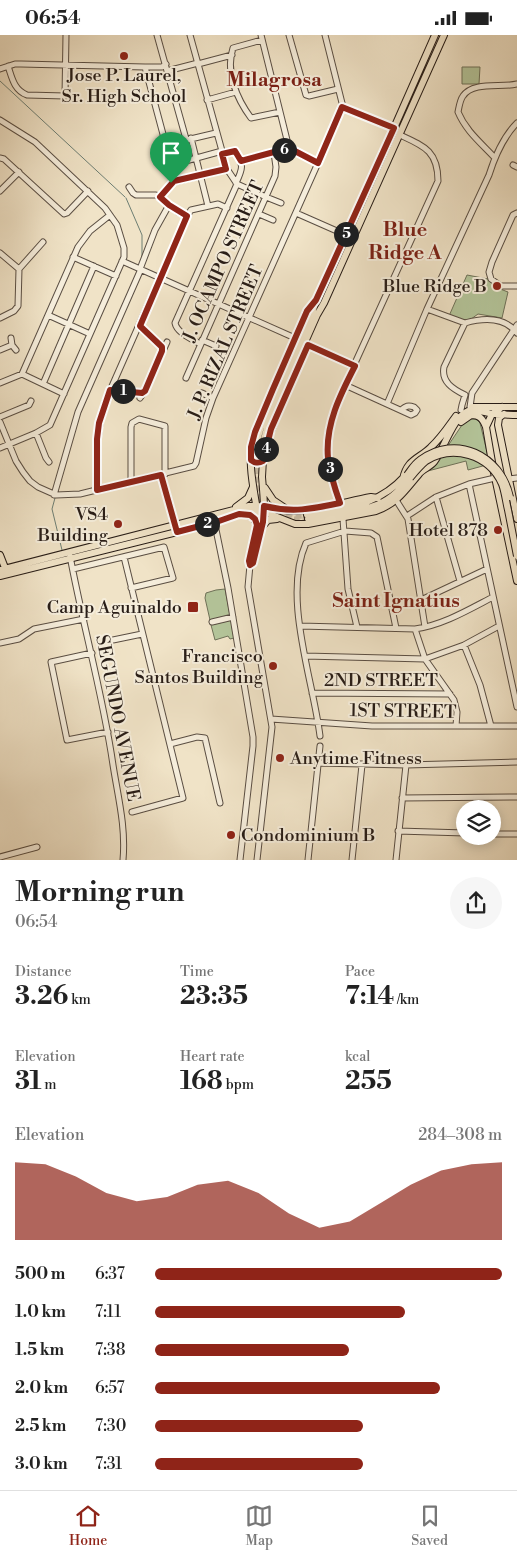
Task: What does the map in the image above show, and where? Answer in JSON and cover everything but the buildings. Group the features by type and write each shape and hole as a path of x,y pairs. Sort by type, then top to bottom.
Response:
{"main road":[{"path":"435,35 261,427 260,442 444,35"},
{"path":"261,509 253,485 251,463 252,444 256,428 307,311 316,300"},
{"path":"261,509 263,464 271,429 320,317 324,303"},
{"path":"406,477 406,469 412,461 430,448 461,410 470,407 517,407"},
{"path":"486,427 492,413 502,407"},
{"path":"444,446 456,422 464,413 475,410 517,415"},
{"path":"503,518 516,517 498,425 499,418 504,414"},
{"path":"70,556 175,525 261,509 297,524 373,512 396,500 405,492 419,474 434,462 463,419 474,415 481,417 486,427 491,460 517,581"},
{"path":"517,535 505,481 494,465 480,454 460,449 438,451 418,461 406,477 396,494 381,504 308,517 378,498 392,490 406,477 427,461 446,454 466,454 484,462 496,474 503,487 517,556"},
{"path":"491,460 505,459"},
{"path":"251,463 263,464"},
{"path":"262,480 267,492 275,502 285,508 299,510"},
{"path":"0,576 4,571 177,532 214,519 246,500 252,492 253,485"},
{"path":"231,510 299,510 371,497 378,498"},
{"path":"241,513 253,517 259,526 270,519 285,520"},
{"path":"0,555 4,571"}],"street":[{"path":"8,66 15,85 23,94 65,96 66,35"},
{"path":"158,35 188,139 196,158 208,206"},
{"path":"190,35 226,169 237,184 281,203"},
{"path":"289,35 306,95 309,96 338,89"},
{"path":"325,35 342,107 394,128"},
{"path":"280,112 251,118 236,92 232,73 233,48 261,38 280,112 289,148"},
{"path":"167,71 232,55"},
{"path":"0,69 21,63 146,67 162,67 166,65"},
{"path":"146,67 174,181"},
{"path":"495,158 463,125 458,112 462,97 474,88 505,87 517,84"},
{"path":"207,100 236,92"},
{"name":"J. P. RIZAL STREET","path":"54,495 80,494 191,467 196,463 206,418 213,398 342,107"},
{"path":"0,120 35,142 103,205 117,225 124,245 125,255 50,425 0,449"},
{"path":"387,404 427,309 489,175 495,158 510,130 517,123"},
{"path":"166,145 216,133"},
{"path":"340,503 328,457 329,429 345,385 438,181 438,168 426,148 400,135"},
{"path":"241,161 289,148 318,163"},
{"path":"171,165 235,151 241,161 243,170 175,323 175,326 188,337 216,346"},
{"name":"J. OCAMPO STREET","path":"186,378 276,172 274,153"},
{"path":"0,158 4,159 64,214 88,191"},
{"path":"160,197 174,181 226,169"},
{"path":"0,191 18,172"},
{"path":"129,187 136,195 156,195 160,197 187,216"},
{"path":"97,490 97,439 99,423 110,390 140,326 187,216 191,210 208,206 218,204 226,208"},
{"path":"0,422 16,461 30,481 54,495 78,412 155,230 169,205"},
{"path":"296,213 346,235"},
{"path":"517,213 513,215 489,272 491,279 500,286 517,286"},
{"path":"259,214 273,220"},
{"path":"0,383 22,374 78,247 90,231 110,215"},
{"path":"0,318 14,311 18,306 19,269 42,242"},
{"path":"0,253 19,269"},
{"path":"73,257 116,276"},
{"path":"122,261 295,338"},
{"path":"43,384 94,266"},
{"path":"427,309 465,323 492,319 502,321 516,329 472,393 470,407"},
{"path":"48,315 90,334"},
{"path":"465,323 443,372 445,381 465,395"},
{"path":"140,326 163,349"},
{"path":"11,338 12,345 16,350"},
{"path":"110,390 141,395 145,391 166,342"},
{"path":"0,350 12,345"},
{"path":"308,345 355,366"},
{"path":"22,374 64,394"},
{"path":"345,385 401,410"},
{"path":"202,393 213,398"},
{"path":"465,395 472,393"},
{"path":"461,410 465,395"},
{"path":"0,417 26,406 31,401"},
{"path":"131,482 132,423 138,419 165,426 163,474 177,532"},
{"path":"36,433 49,462"},
{"path":"485,480 493,469"},
{"path":"407,517 436,497 469,484 495,478"},
{"path":"509,479 517,478"},
{"path":"469,484 517,707"},
{"path":"436,497 460,581"},
{"path":"396,500 407,517 425,627"},
{"path":"257,860 271,739 271,721 248,587 250,565 253,563 261,509"},
{"path":"214,519 253,737 240,860"},
{"path":"343,519 348,589 357,627"},
{"path":"320,736 298,611 298,583 305,545 309,541 345,531 371,533 377,537 396,628"},
{"path":"73,569 164,547 172,575 171,579 131,588"},
{"name":"SEGUNDO AVENUE","path":"70,556 108,732 122,813 124,835 123,860"},
{"path":"124,557 183,797 132,812"},
{"path":"420,600 487,569"},
{"path":"300,626 415,629 442,623 493,597"},
{"path":"212,622 233,617"},
{"path":"0,643 19,639 37,629 84,619"},
{"path":"305,656 426,659 464,645 499,626"},
{"path":"415,629 426,659 454,700 456,706 456,726"},
{"path":"114,641 142,634"},
{"path":"464,645 480,685 491,726"},
{"path":"92,653 51,662 67,740 108,732"},
{"name":"2ND STREET","path":"312,693 450,694"},
{"name":"1ST STREET","path":"271,721 372,726 517,726"},
{"path":"170,744 197,737 205,738 220,803"},
{"path":"308,860 320,746"},
{"path":"318,763 406,765 517,762"},
{"path":"352,860 362,765"},
{"path":"396,860 406,765"},
{"path":"402,798 517,797"},
{"path":"398,831 456,833"},
{"path":"501,834 517,834"},
{"path":"0,857 37,847"}],"green space":[{"path":"462,67 480,67 479,84 462,84"},
{"path":"467,275 488,279 495,287 508,292 502,318 478,314 467,322 449,316"},
{"path":"469,419 476,419 480,423 490,464 468,470 466,461 424,472 437,462 462,425"},
{"path":"225,589 230,615 210,620 205,598 206,593"},
{"path":"231,620 234,638 230,639 228,636 215,640 211,625"}],"waterway":[{"path":"0,81 125,197"},
{"path":"126,198 142,235 142,258"},
{"path":"55,498 52,509 62,550"}],"tunnel":[{"path":"257,441 255,481 262,502 271,510 291,519 308,519"},
{"path":"259,474 263,443"},
{"path":"287,513 298,516 307,515"}],"place":[{"name":"Jose P. Laurel, Sr. High School","path":"124,56"},
{"name":"Blue Ridge B","path":"497,286"},
{"name":"VS4 Building","path":"118,524"},
{"name":"Hotel 878","path":"498,530"},
{"name":"Camp Aguinaldo","path":"193,607"},
{"name":"Francisco Santos Building","path":"273,666"},
{"name":"Anytime Fitness","path":"280,758"},
{"name":"Condominium B","path":"231,835"}],"district":[{"name":"Milagrosa","path":"274,79"},
{"name":"Blue Ridge A","path":"405,240"},
{"name":"Saint Ignatius","path":"396,600"}],"route":[{"path":"342,107 394,128 316,300 307,311 256,428 251,447 251,460 257,463 263,461 271,429 308,345 355,366 345,385 329,429 328,457 340,503 295,511 264,506 263,522 253,563 250,565 249,561 257,525 255,519 251,516 241,513 177,532 161,475 97,490 97,439 99,423 110,390 138,393 145,391 163,349 140,326 187,216 178,212 160,197 171,183 226,169 222,154 235,151 241,161 289,148 318,163 342,107"}]}
